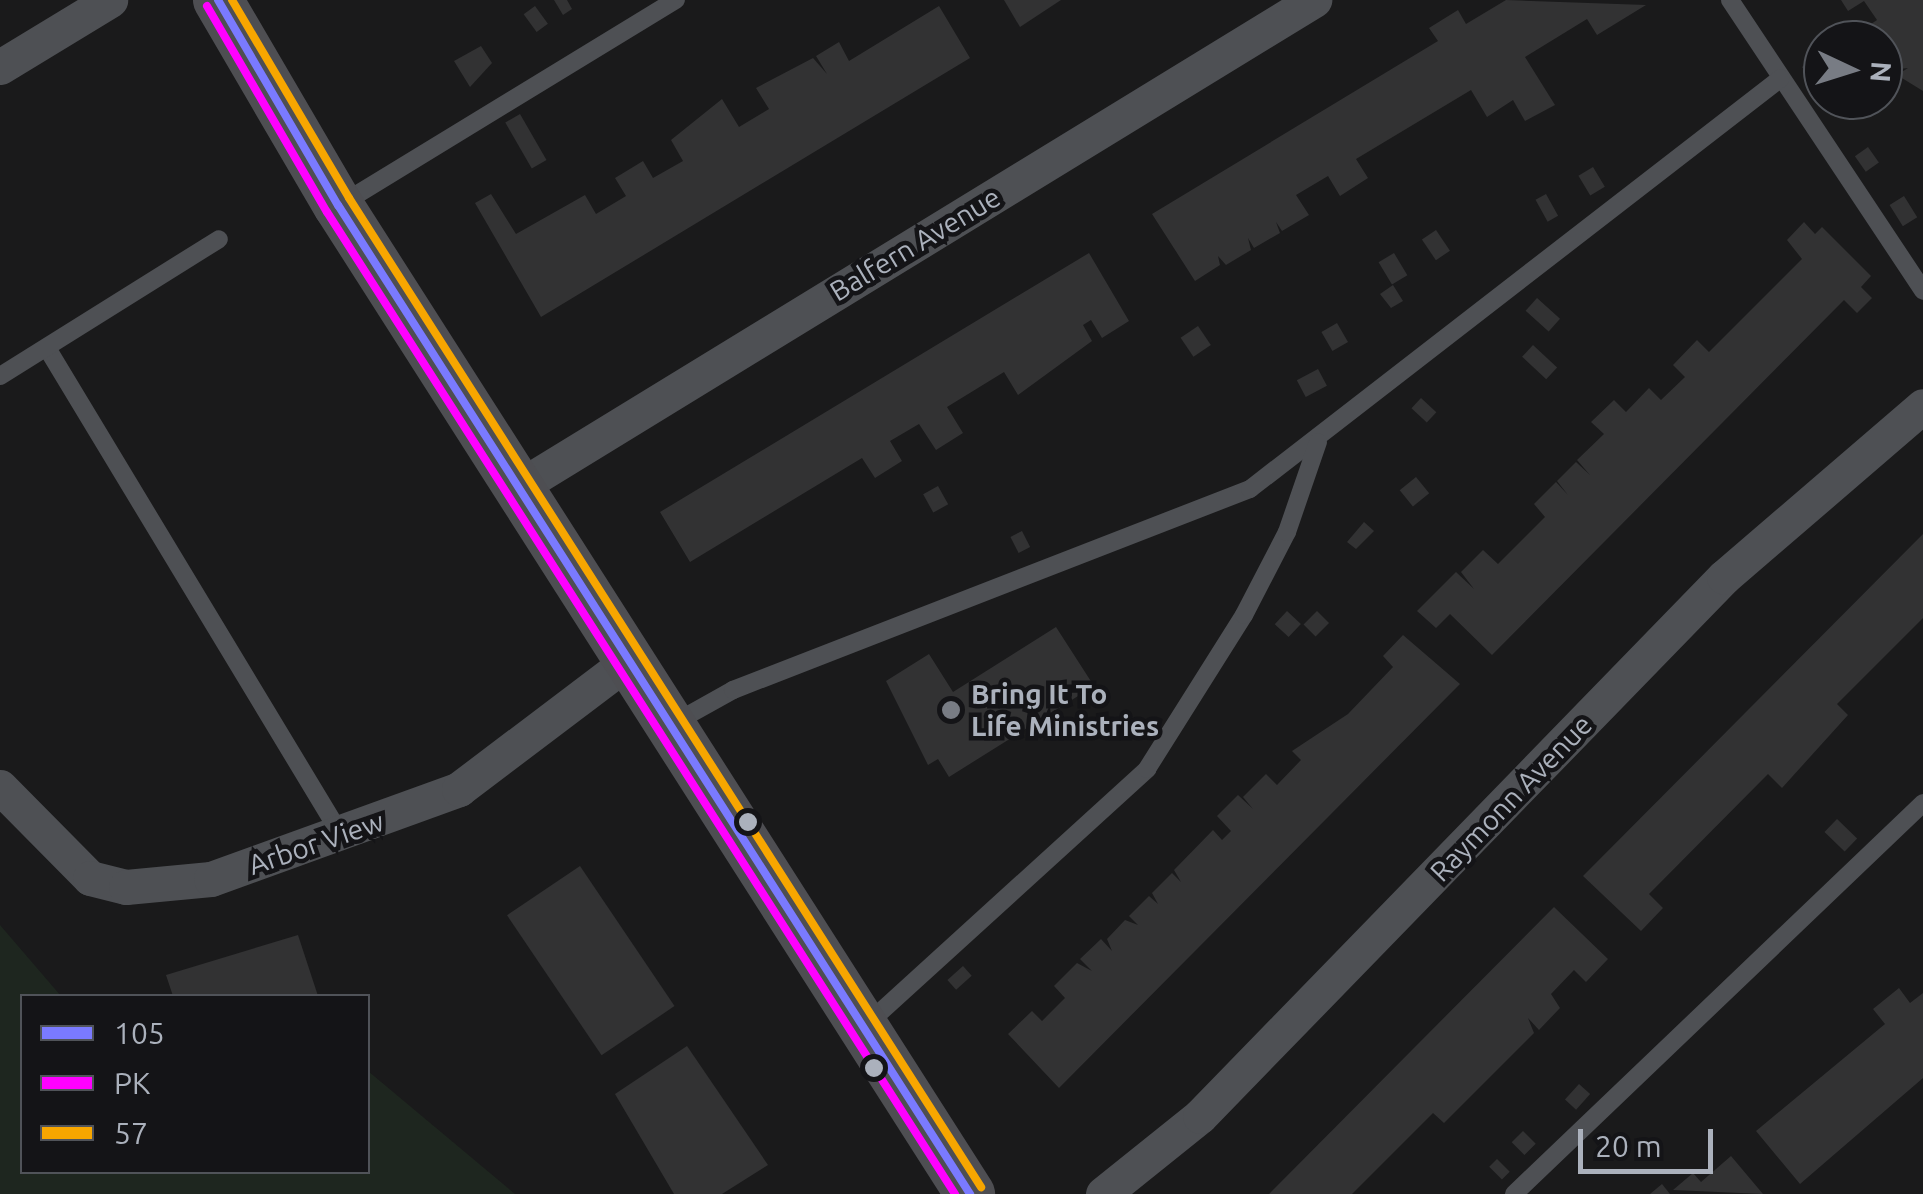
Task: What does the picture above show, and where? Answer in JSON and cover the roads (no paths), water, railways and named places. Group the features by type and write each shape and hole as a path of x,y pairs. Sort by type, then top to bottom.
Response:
{"main road":[{"path":"218,0 338,206 970,1194"}],"street":[{"path":"0,67 110,0"},
{"name":"Balfern Avenue","path":"517,488 1314,0"},
{"name":"Raymonn Avenue","path":"1103,1194 1200,1116 1724,578 1923,406"},
{"name":"Arbor View","path":"0,787 60,857 90,878 126,887 211,879 460,789 627,662"}],"lane":[{"path":"338,206 676,0"},
{"path":"1730,0 1923,291"},
{"path":"669,726 733,690 1250,488 1318,442 1781,78"},
{"path":"0,376 219,240"},
{"path":"47,348 341,835"},
{"path":"861,1029 1147,770 1262,582 1318,442"},
{"path":"1514,1194 1923,802"}],"place":[{"name":"Bring It To Life Ministries","path":"951,710"}]}
